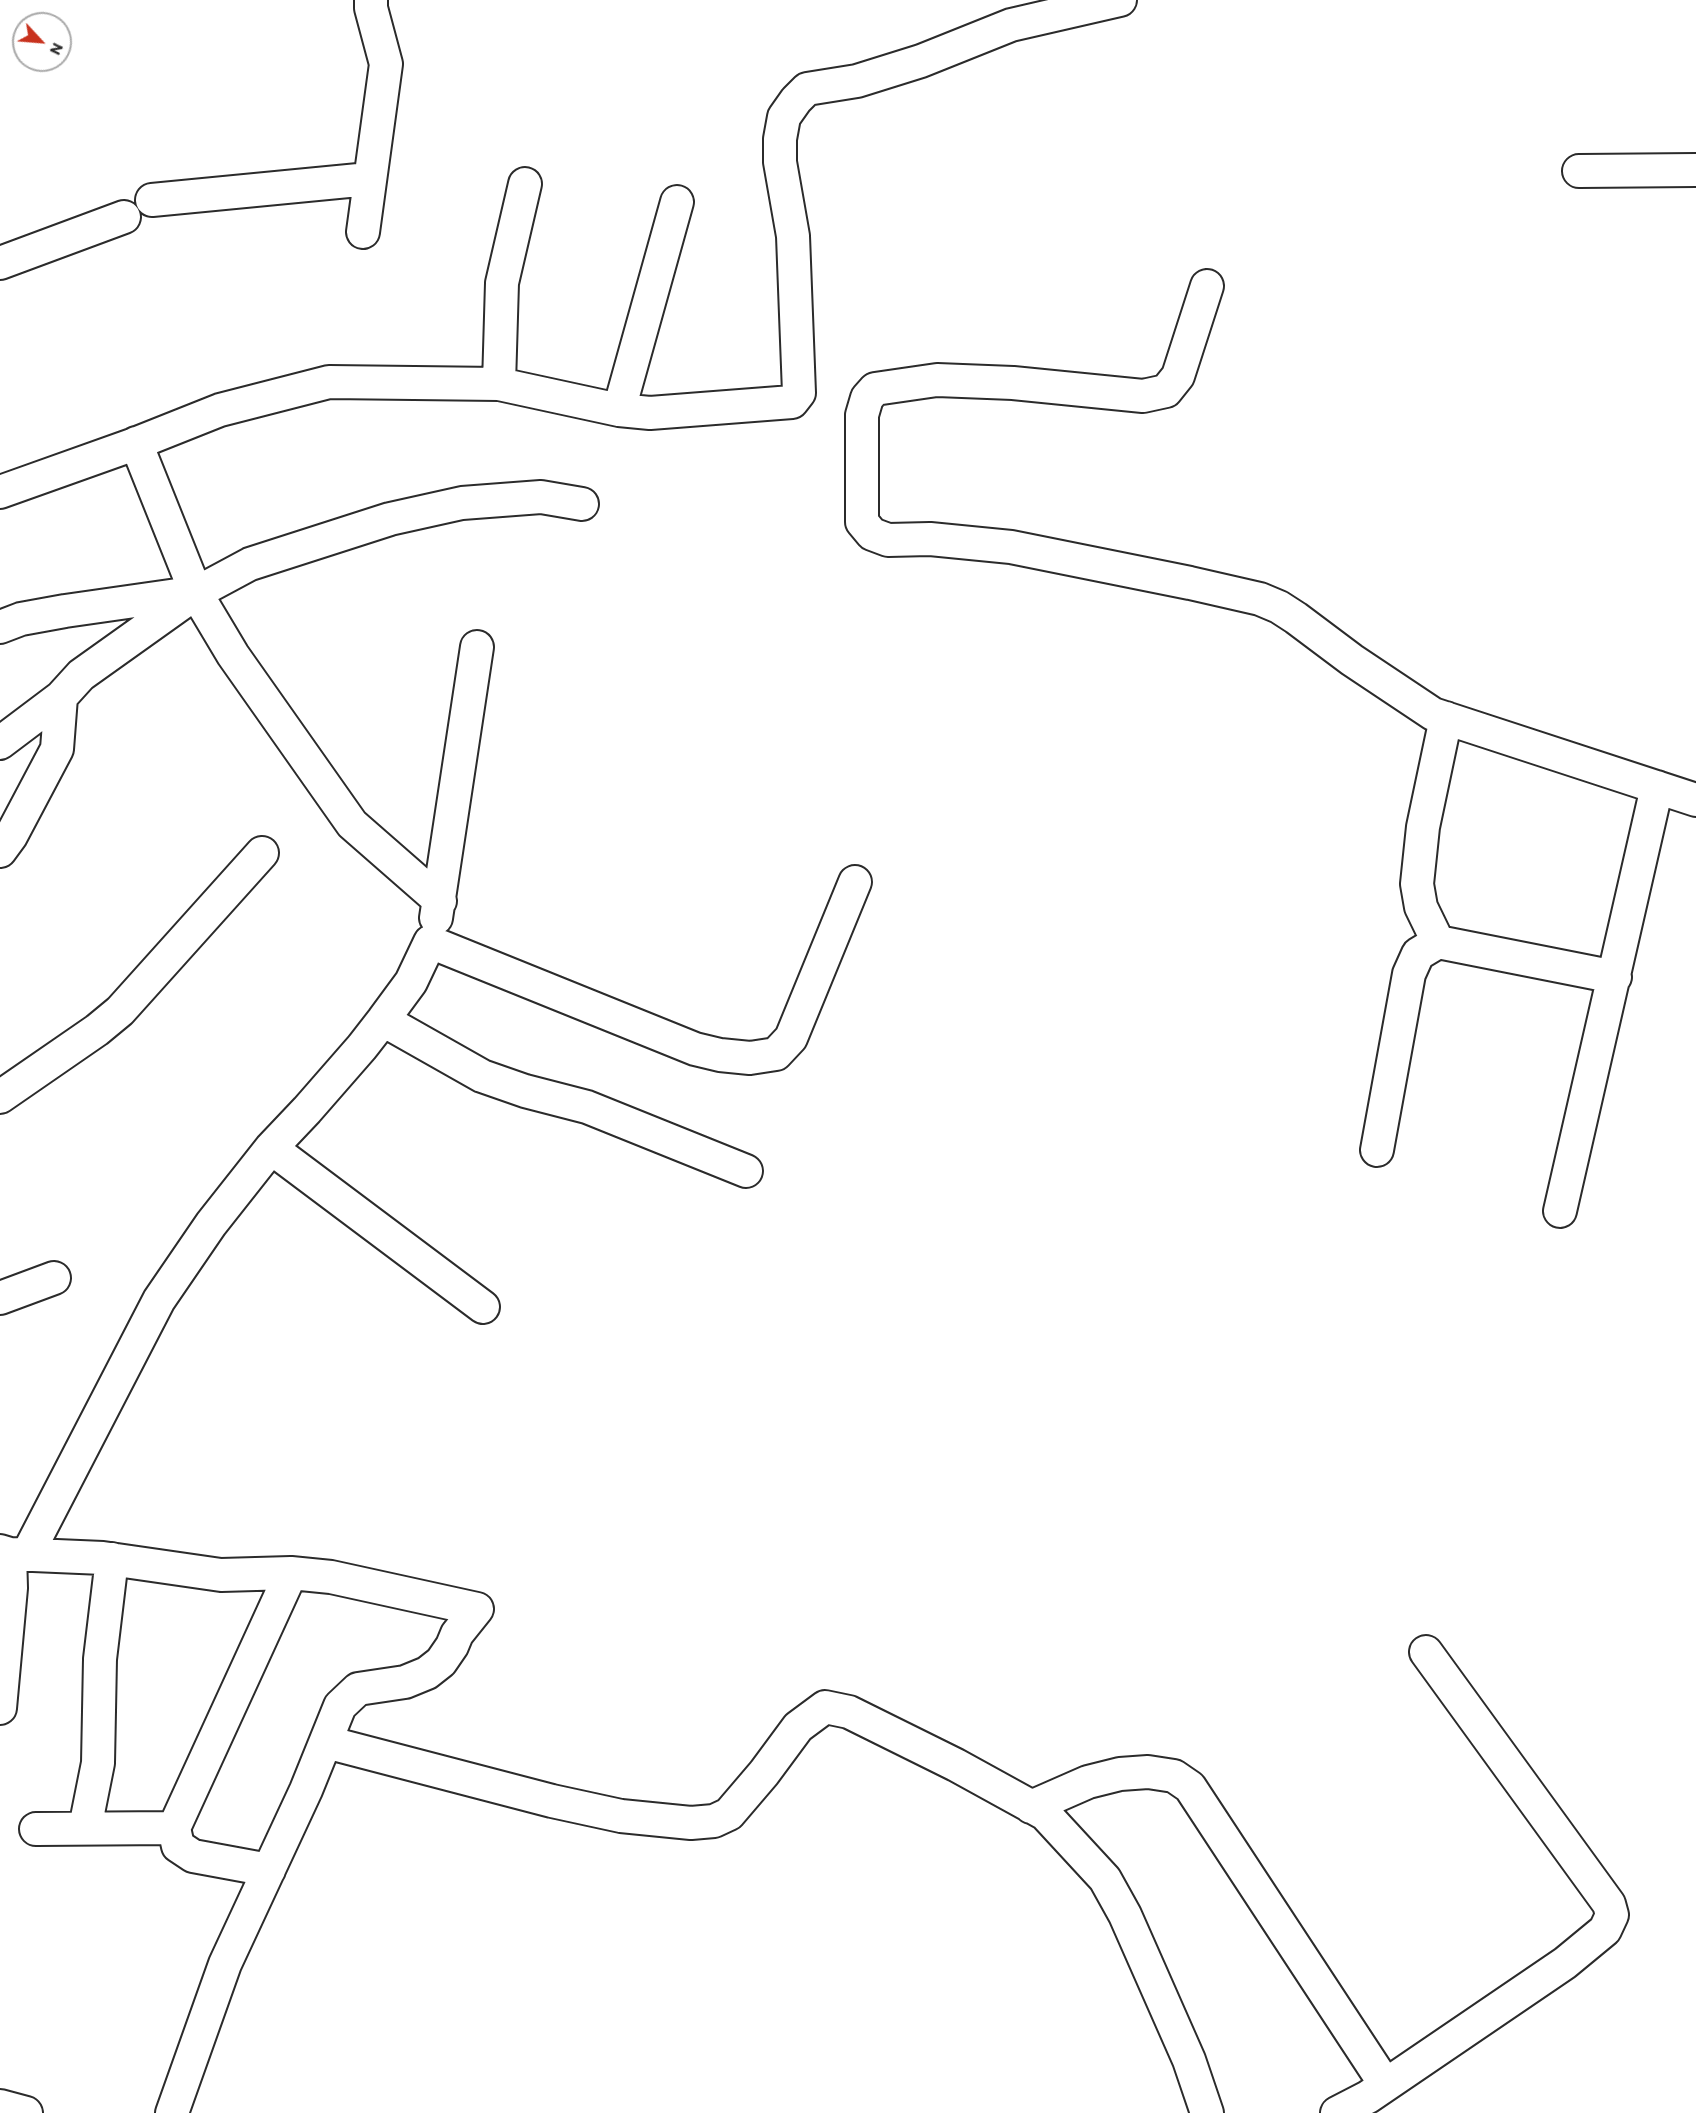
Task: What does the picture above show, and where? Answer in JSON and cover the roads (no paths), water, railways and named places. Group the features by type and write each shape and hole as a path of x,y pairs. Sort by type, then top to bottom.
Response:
{"street":[{"path":"363,232 386,64 371,8 371,0"},
{"path":"0,492 220,410 329,382 499,384 619,410 650,413 792,402 799,393 793,236 780,162 780,139 784,117 796,100 807,89 857,81 921,61 1011,25 1120,0"},
{"path":"1579,171 1696,170"},
{"path":"152,200 369,179"},
{"path":"499,384 502,283 525,184"},
{"path":"619,410 676,202"},
{"path":"0,263 124,217"},
{"path":"1207,286 1178,376 1166,391 1143,396 1013,383 937,380 875,389 867,398 862,415 862,522 872,534 888,540 930,538 1011,547 1260,599 1279,607 1352,660 1433,714 1696,800"},
{"path":"136,443 196,592 233,655 352,824 440,901"},
{"path":"0,743 61,697 81,675 196,592 250,564 400,516 462,503 541,497 582,504"},
{"path":"0,627 21,619 65,611 196,592"},
{"path":"0,1708 4,1610 11,1588 12,1553 159,1300 211,1224 271,1148 307,1110 383,1020 411,982 430,942 440,901 477,647"},
{"path":"0,851 11,836 57,749 61,697"},
{"path":"1438,942 1421,907 1417,884 1423,827 1446,718"},
{"path":"1560,1212 1657,787"},
{"path":"0,1097 97,1030 120,1011 262,853"},
{"path":"430,942 695,1049 720,1055 750,1058 776,1054 791,1038 855,882"},
{"path":"1377,1150 1409,974 1418,954 1438,942 1615,977"},
{"path":"383,1020 482,1076 525,1091 587,1107 746,1171"},
{"path":"271,1148 483,1307"},
{"path":"0,1298 54,1278"},
{"path":"12,1553 112,1559 221,1575 291,1573 331,1577 477,1609 457,1634 441,1662 427,1673 405,1682 358,1689 340,1706 306,1790 225,1964 172,2113"},
{"path":"85,1828 98,1762 100,1659 112,1559"},
{"path":"269,1870 193,1856 178,1846 174,1828 291,1573"},
{"path":"1337,2113 1368,2097 1565,1963 1605,1930 1612,1915 1609,1904 1426,1652"},
{"path":"326,1742 621,1816 691,1823 714,1821 729,1814 764,1773 798,1727 825,1707 849,1712 956,1765 1044,1814 1105,1879 1125,1915 1189,2060 1207,2113"},
{"path":"1031,1807 1088,1782 1120,1774 1148,1772 1174,1776 1190,1787 1385,2084"},
{"path":"36,1829 174,1828"},
{"path":"0,2106 26,2113"}]}
